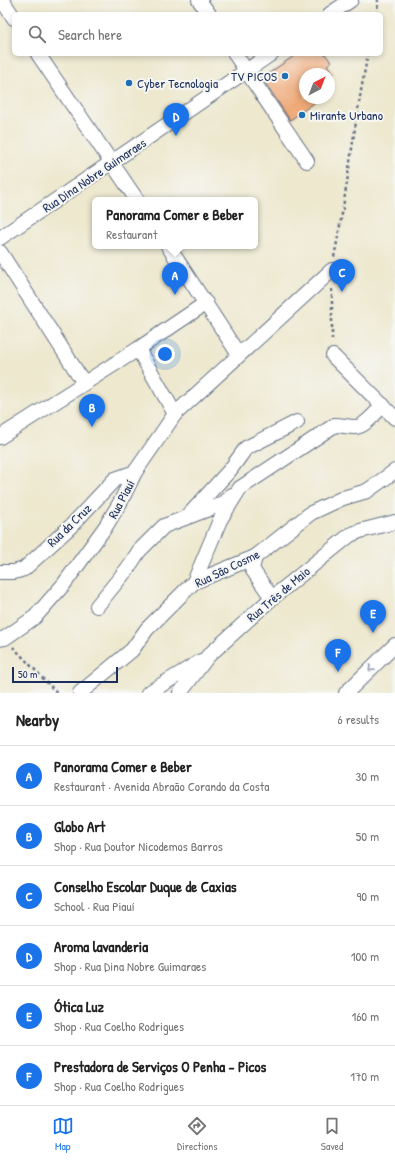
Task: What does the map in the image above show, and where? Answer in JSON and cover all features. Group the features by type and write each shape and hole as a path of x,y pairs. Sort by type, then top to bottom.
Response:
{"street":[{"path":"2,0 12,15"},
{"path":"199,0 208,12"},
{"path":"333,12 351,0"},
{"path":"39,56 135,197"},
{"path":"237,56 307,161"},
{"name":"Rua Dina Nobre Guimaraes","path":"0,238 268,56"},
{"path":"170,249 206,302 239,355"},
{"path":"0,252 84,383"},
{"name":"Rua Piauí","path":"2,638 35,617 64,584 106,526 136,472 175,414 332,270"},
{"path":"0,437 138,349 206,302"},
{"path":"138,349 175,414"},
{"path":"333,356 395,418"},
{"path":"98,606 128,568 139,551 164,526 222,504 240,488 335,425 347,424 354,427 362,426 383,405"},
{"path":"188,516 230,470 246,448 297,422"},
{"name":"Rua São Cosme","path":"80,693 132,650 147,629 194,582 255,557 311,513 343,498 367,490 395,471"},
{"name":"Rua da Cruz","path":"0,572 14,572 24,568 71,526 116,479 136,472"},
{"path":"194,582 220,520 240,488"},
{"name":"Rua Três de Maio","path":"180,693 208,656 272,598 350,535 360,530 395,522"},
{"path":"255,557 252,569 272,598"},
{"path":"346,693 395,645"},
{"path":"148,693 208,656"}],"path":[{"path":"377,12 378,0"},
{"path":"333,356 332,270 344,209 368,56"},
{"path":"2,638 57,693"}],"building":[{"name":"TV PICOS","path":"294,56 326,56 331,62 327,65 329,68 299,68 299,104 313,104 290,120 262,78"}],"place":[{"name":"TV PICOS","path":"285,76"},
{"name":"Cyber Tecnologia","path":"129,83"},
{"name":"Mirante Urbano","path":"302,115"},
{"name":"Aroma lavanderia","path":"176,136"},
{"name":"Conselho Escolar Duque de Caxias","path":"342,292"},
{"name":"Panorama Comer e Beber","path":"175,295"},
{"name":"Globo Art","path":"92,427"},
{"name":"Ótica Luz","path":"373,633"},
{"name":"Prestadora de Serviços O Penha - Picos","path":"338,672"}]}
